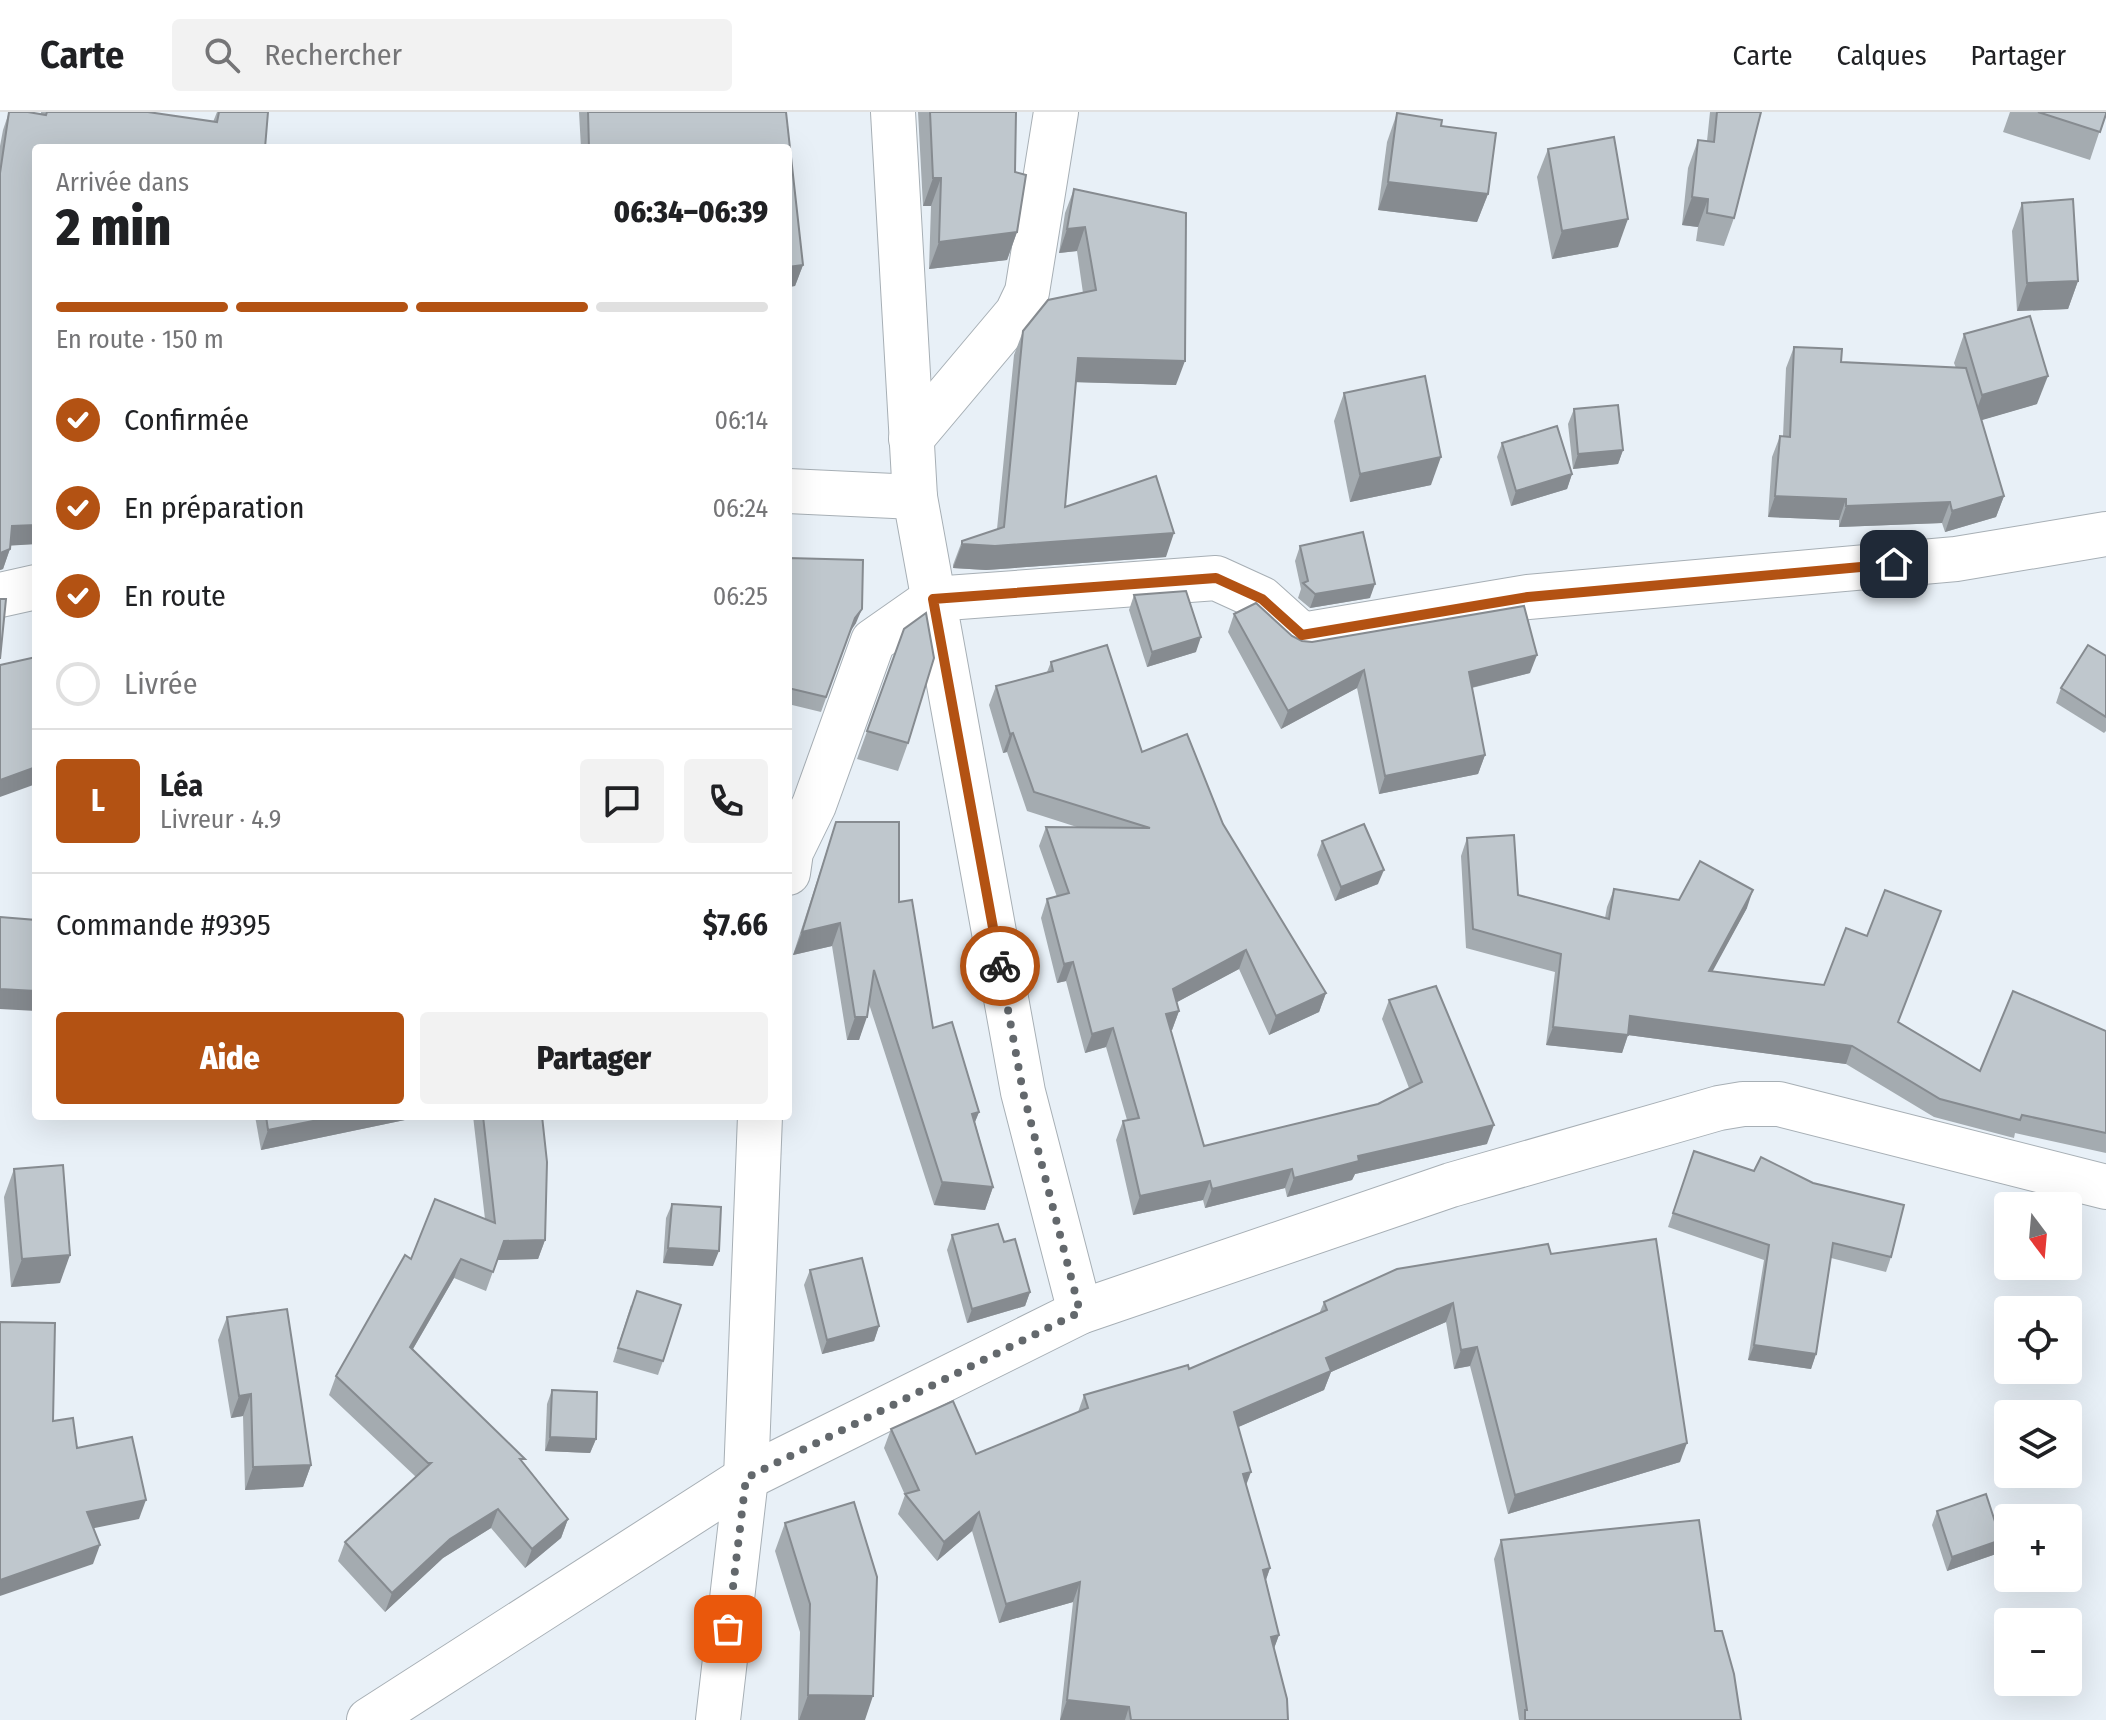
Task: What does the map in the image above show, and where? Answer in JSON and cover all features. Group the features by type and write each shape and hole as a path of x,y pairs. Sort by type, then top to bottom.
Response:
{"street":[{"path":"893,112 915,497 1023,1092 1080,1312"},
{"path":"911,439 1017,313 1027,292 1056,112"},
{"path":"792,491 915,497"},
{"path":"792,850 814,805 873,641 933,599 1216,578 1262,599 1302,635 1528,597 1956,559 2106,534"},
{"path":"0,595 32,588"},
{"path":"369,1720 746,1478 1080,1312 1451,1185 1719,1108 1779,1104 2106,1187"},
{"path":"718,1720 746,1478 760,1120"}],"building":[{"path":"9,112 46,115 47,112 148,112 217,122 219,112 268,112 265,144 32,144 32,525 12,526 10,549 0,553 0,173"},
{"path":"588,112 786,112 790,144 589,144"},
{"path":"930,112 1016,112 1015,172 1026,175 1017,232 939,242 941,178 933,178"},
{"path":"1717,112 1761,112 1734,218 1707,213 1708,199 1692,197 1698,140 1714,142"},
{"path":"2038,112 2106,112 2106,114 2100,132"},
{"path":"1397,113 1442,120 1441,126 1496,133 1488,194 1388,182"},
{"path":"1614,137 1628,219 1562,231 1548,149"},
{"path":"792,166 803,265 792,266"},
{"path":"1074,189 1186,213 1185,361 1078,358 1065,507 1156,476 1174,533 995,546 962,544 962,541 1004,527 1023,331 1048,300 1096,290 1085,227 1067,229"},
{"path":"2073,199 2078,281 2027,283 2022,203"},
{"path":"2030,316 2048,376 1982,395 1964,334"},
{"path":"1794,347 1842,349 1841,362 1966,368 2004,496 1952,511 1950,502 1846,506 1846,499 1775,496 1780,436 1790,437"},
{"path":"1425,376 1441,457 1360,474 1344,393"},
{"path":"1618,405 1623,450 1578,454 1574,409"},
{"path":"1557,426 1572,474 1516,491 1502,443"},
{"path":"1363,532 1375,584 1315,594 1303,583 1308,581 1300,546"},
{"path":"792,558 863,560 862,609 855,618 826,697 792,689"},
{"path":"1186,591 1201,637 1152,652 1134,595"},
{"path":"0,599 6,599 0,659"},
{"path":"1256,603 1292,636 1312,642 1524,606 1537,655 1469,672 1485,755 1385,776 1364,670 1288,711 1234,614"},
{"path":"926,613 934,658 908,743 867,731 904,629"},
{"path":"1107,645 1142,752 1187,734 1223,824 1326,993 1276,1016 1246,950 1173,989 1179,1011 1166,1014 1204,1146 1378,1104 1422,1082 1389,1000 1436,986 1494,1125 1358,1156 1359,1161 1294,1178 1292,1169 1212,1189 1210,1181 1140,1196 1123,1121 1139,1118 1113,1028 1092,1034 1073,962 1064,964 1047,899 1069,893 1046,827 1150,828 1034,792 1013,733 1010,734 996,686 1053,671 1051,662"},
{"path":"2088,645 2106,656 2106,717 2061,688"},
{"path":"32,658 32,768 0,780 0,665"},
{"path":"836,822 899,822 899,902 912,900 933,1028 952,1022 979,1112 972,1114 993,1187 942,1182 874,970 867,1017 855,1017 840,923 802,932"},
{"path":"1364,824 1384,870 1341,887 1322,841"},
{"path":"1514,835 1518,895 1609,919 1614,889 1679,900 1700,861 1753,890 1709,971 1824,985 1846,928 1867,936 1885,890 1941,911 1898,1022 1980,1071 2013,991 2106,1031 2106,1133 2022,1115 2020,1120 1940,1099 1852,1046 1630,1016 1628,1035 1553,1027 1561,954 1473,929 1467,838"},
{"path":"0,917 32,920 32,991 0,989"},
{"path":"267,1120 318,1120 268,1130"},
{"path":"483,1120 542,1120 547,1162 545,1240 504,1241 493,1272 461,1259 410,1347 525,1459 520,1459 568,1519 532,1549 498,1509 450,1539 392,1593 345,1542 431,1463 336,1376 405,1255 411,1259 435,1199 495,1223"},
{"path":"1694,1151 1754,1171 1761,1157 1813,1183 1904,1205 1891,1257 1833,1243 1816,1354 1754,1345 1769,1245 1673,1213"},
{"path":"63,1165 70,1255 22,1259 14,1169"},
{"path":"672,1204 721,1207 719,1251 668,1248"},
{"path":"998,1224 1004,1242 1015,1239 1030,1292 972,1309 952,1235"},
{"path":"1656,1239 1687,1443 1515,1495 1477,1347 1461,1350 1453,1303 1326,1358 1331,1371 1234,1412 1251,1472 1243,1474 1270,1568 1263,1570 1279,1635 1271,1637 1287,1699 1288,1720 1131,1720 1129,1707 1067,1700 1080,1582 1006,1604 979,1512 944,1542 905,1494 919,1490 891,1429 953,1401 976,1454 1088,1408 1084,1395 1188,1365 1189,1369 1327,1310 1324,1302 1397,1269 1548,1244 1551,1254"},
{"path":"862,1258 879,1326 827,1340 810,1270"},
{"path":"637,1291 681,1305 663,1361 618,1348"},
{"path":"287,1309 311,1465 253,1467 251,1394 239,1396 227,1317"},
{"path":"0,1322 55,1323 53,1421 73,1418 77,1448 132,1437 146,1500 87,1512 100,1545 0,1580"},
{"path":"552,1390 597,1392 596,1439 550,1437"},
{"path":"1986,1494 1994,1519 1994,1542 1952,1557 1937,1511"},
{"path":"854,1502 877,1577 873,1696 808,1695 810,1604 785,1523"},
{"path":"1699,1520 1715,1631 1722,1631 1734,1674 1741,1720 1525,1720 1527,1710 1501,1540"}],"way so far":[{"path":"728,1629 746,1478 1080,1312 1023,1092 1000,966"}],"route":[{"path":"1000,966 933,599 1216,578 1262,599 1302,635 1528,597 1894,564"}]}
